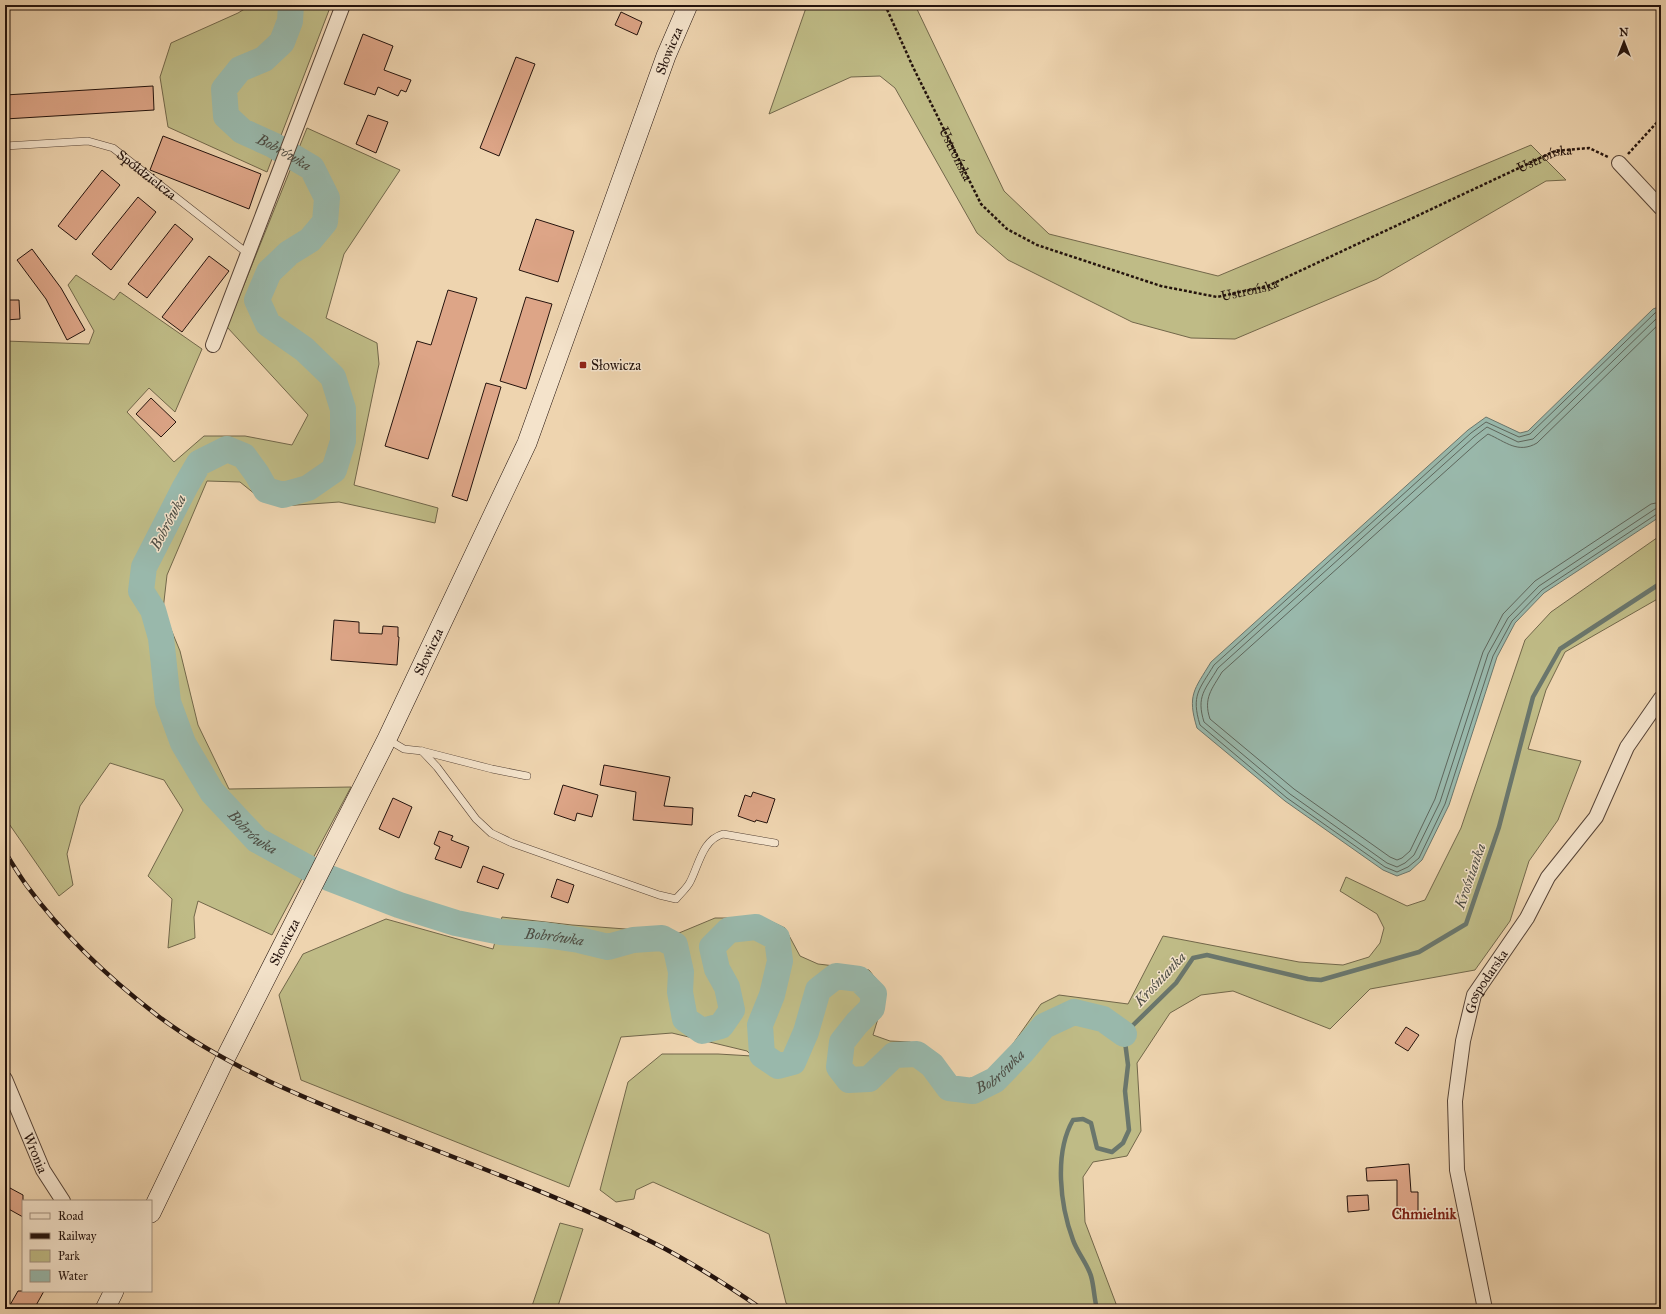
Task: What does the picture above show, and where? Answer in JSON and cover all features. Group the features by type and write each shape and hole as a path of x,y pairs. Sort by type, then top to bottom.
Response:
{"street":[{"path":"213,345 343,5"},
{"name":"Słowicza","path":"152,1211 225,1058 328,858 387,739 527,443 666,56 688,5"},
{"path":"1620,163 1661,208"},
{"name":"Gospodarska","path":"1485,1309 1458,1170 1455,1101 1463,1041 1474,995 1527,918 1548,877 1596,817 1627,747 1661,698"},
{"name":"Wronia","path":"5,1079 44,1170 62,1200"},
{"path":"105,1309 114,1292"}],"lane":[{"name":"Spółdzielcza","path":"5,146 88,141 113,148 247,253"},
{"path":"387,739 404,749 422,751 492,769 527,776"},
{"path":"422,751 437,767 476,819 491,833 659,895 676,899 689,884 706,846 715,836 723,834 775,844"}],"path":[{"name":"Ustrońska","path":"885,5 913,67 981,204 1007,229 1037,245 1161,286 1217,297 1268,286 1555,151 1589,148 1620,163"},
{"path":"1620,163 1661,118"}],"green space":[{"path":"251,5 331,5 267,172 168,127 160,77 171,43 238,13"},
{"path":"807,5 915,5 1004,191 1049,234 1218,276 1531,145 1566,180 1546,181 1377,279 1235,339 1191,338 1132,322 1008,260 977,233 895,88 880,76 851,77 769,114"},
{"path":"307,128 400,170 344,254 326,318 377,343 379,364 354,485 438,508 435,523 339,502 283,506 261,499 240,482 207,481 167,575 163,610 180,651 198,725 229,789 351,787 272,935 198,901 194,917 195,938 168,948 172,899 148,876 183,810 164,780 110,763 80,806 67,854 73,885 59,896 5,818 5,341 89,344 94,331 68,285 76,275 114,300 120,292 202,349 175,412 149,388 127,412 174,462 204,436 245,436 292,445 308,415 227,327"},
{"path":"1661,535 1661,597 1565,652 1546,690 1528,749 1581,761 1558,820 1529,861 1510,921 1475,970 1370,989 1330,1029 1233,991 1201,995 1170,1013 1137,1063 1141,1131 1127,1156 1093,1162 1083,1177 1085,1222 1118,1309 793,1309 786,1303 769,1234 653,1182 636,1190 634,1199 616,1202 600,1190 628,1082 662,1054 718,1054 752,1056 747,1051 672,1033 621,1037 569,1187 301,1080 279,995 303,954 386,919 493,949 502,917 572,925 679,933 715,918 764,918 785,928 800,956 818,964 869,970 880,984 883,1002 873,1035 890,1041 910,1042 929,1052 953,1080 972,1082 991,1075 1041,1004 1059,995 1128,1004 1163,936 1299,962 1343,965 1369,957 1380,943 1384,928 1377,914 1340,891 1346,877 1407,906 1425,900 1461,828 1525,640 1551,612"},
{"path":"560,1223 583,1229 557,1309 531,1309"}],"water":[{"path":"1661,306 1661,516 1544,593 1515,623 1497,657 1449,805 1422,860 1410,871 1397,876 1383,870 1285,801 1197,728 1193,708 1196,686 1211,662 1468,430 1486,417 1520,433 1528,431 1653,309"}],"building":[{"path":"621,12 642,22 637,35 615,25"},
{"path":"363,34 393,46 384,70 411,80 406,92 401,90 398,96 378,87 375,95 344,84"},
{"path":"516,57 535,64 499,156 480,148"},
{"path":"153,86 154,110 5,119 5,95"},
{"path":"368,115 388,122 376,153 356,144"},
{"path":"163,136 261,174 249,209 150,170"},
{"path":"102,170 120,185 76,240 58,226"},
{"path":"138,197 156,212 111,270 92,254"},
{"path":"536,219 574,231 558,282 519,270"},
{"path":"175,224 193,239 147,298 128,284"},
{"path":"32,249 61,288 85,330 67,340 46,299 17,260"},
{"path":"209,256 229,271 182,332 162,317"},
{"path":"448,290 477,298 428,459 385,446 417,341 431,345"},
{"path":"526,297 552,304 526,389 500,381"},
{"path":"5,300 19,300 20,319 5,320"},
{"path":"486,383 501,387 467,501 452,496"},
{"path":"151,398 176,422 161,437 136,414"},
{"path":"334,620 359,622 359,633 382,634 383,626 398,627 399,637 397,665 331,660"},
{"path":"604,765 670,777 664,806 693,808 692,825 633,820 636,792 600,785"},
{"path":"563,785 598,795 592,817 577,813 575,821 554,814"},
{"path":"753,792 775,799 767,823 756,820 755,822 738,816 745,795 751,797"},
{"path":"393,798 412,807 399,838 379,829"},
{"path":"439,831 453,836 451,840 469,847 461,868 435,859 440,847 434,844"},
{"path":"483,866 504,874 498,889 477,882"},
{"path":"557,879 574,885 568,903 551,897"},
{"path":"1406,1027 1419,1035 1408,1051 1395,1043"},
{"path":"1409,1164 1411,1192 1418,1192 1418,1213 1397,1213 1397,1180 1367,1181 1366,1168"},
{"path":"10,1188 23,1195 22,1216 5,1207 5,1197"},
{"path":"1368,1195 1369,1210 1348,1212 1347,1196"},
{"path":"18,1291 43,1292 34,1309 16,1309 10,1305"}],"waterway":[{"name":"Bobrówka","path":"291,5 290,21 282,42 264,59 240,69 224,89 226,116 242,131 273,145 312,168 327,198 325,222 310,240 289,253 269,272 257,300 268,324 304,349 333,377 343,409 343,441 334,470 308,488 283,495 266,490 244,456 227,449 199,463 144,567 141,591 153,610 161,638 168,702 183,743 212,792 257,840 329,878 399,905 456,923 501,932 545,935 579,940 608,947 633,940 662,938 675,945 681,972 680,992 685,1019 702,1031 721,1026 732,1010 727,987 717,969 712,947 729,930 756,927 777,938 780,961 772,995 760,1025 762,1055 778,1066 793,1062 806,1032 818,990 836,976 859,979 874,994 872,1008 857,1023 842,1042 839,1067 849,1080 869,1079 894,1055 917,1054 932,1065 949,1088 973,1091 995,1080 1023,1051 1044,1026 1074,1012 1103,1019 1124,1034"},
{"name":"Krośnianka","path":"1097,1309 1091,1276 1068,1226 1062,1195 1061,1163 1067,1133 1073,1120 1083,1119 1091,1123 1097,1148 1112,1152 1123,1143 1129,1130 1125,1091 1128,1065 1124,1034 1176,983 1193,958 1207,955 1308,979 1321,980 1419,952 1466,924 1499,827 1533,697 1560,649 1661,583"}],"railway":[{"path":"5,852 24,882 41,904 88,956 122,987 158,1016 215,1053 244,1069 306,1098 592,1213 668,1250 762,1309"}],"place":[{"name":"Słowicza","path":"583,365"}],"district":[{"name":"Chmielnik","path":"1424,1214"}]}
